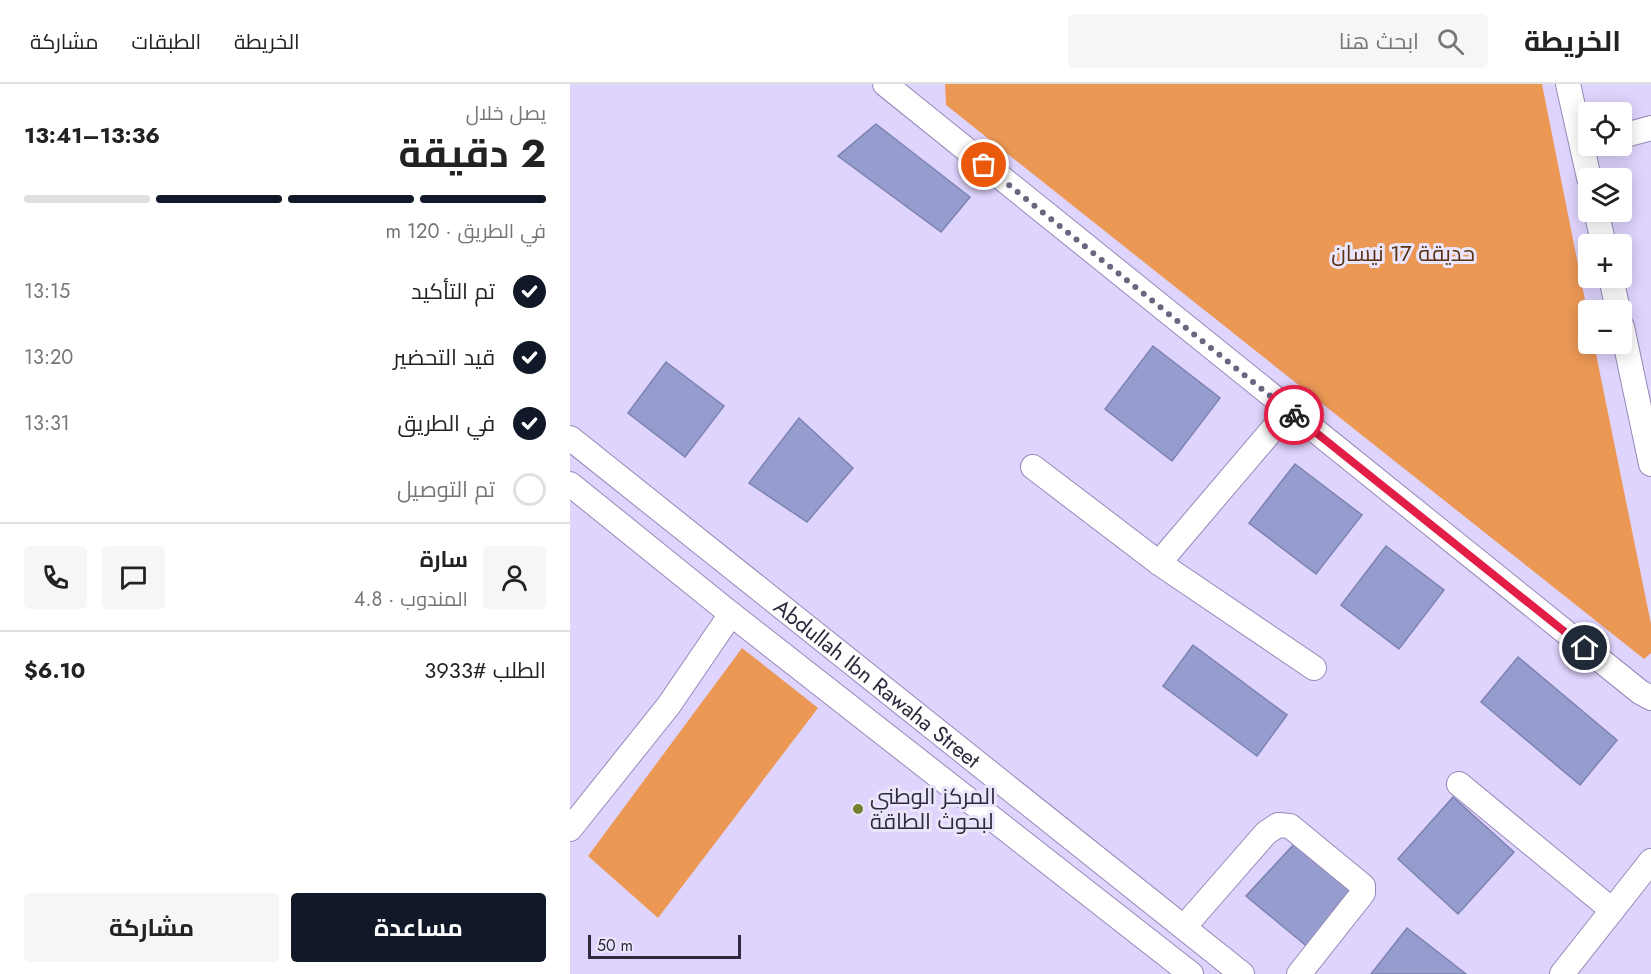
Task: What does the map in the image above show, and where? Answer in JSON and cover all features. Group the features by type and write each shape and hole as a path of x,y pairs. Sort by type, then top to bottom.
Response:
{"street":[{"path":"885,84 1288,410 1640,692 1651,698"},
{"path":"1568,84 1578,120"},
{"path":"1632,133 1651,128"},
{"path":"1628,354 1651,464"},
{"path":"1158,563 1288,410"},
{"name":"Abdullah Ibn Rawaha Street","path":"570,438 1242,974"},
{"path":"1033,467 1158,563 1314,668"},
{"name":"Abdullah Ibn Rawaha Street","path":"570,484 731,614 1191,974"},
{"path":"570,829 669,705 731,614"},
{"path":"1459,784 1612,910"},
{"path":"1184,927 1266,833 1278,825 1290,826 1363,886 1363,893 1299,974"},
{"path":"1562,974 1651,861"}],"green space":[{"name":"حديقة 17 نيسان","path":"945,84 1542,84 1578,265 1578,288 1583,288 1585,300 1578,300 1578,354 1596,354 1651,624 1651,653 1644,659 946,105"},
{"path":"742,648 818,708 658,918 588,856"}],"building":[{"path":"876,124 970,197 941,232 838,156"},
{"path":"1153,346 1220,398 1172,461 1105,409"},
{"path":"666,362 724,406 685,457 628,413"},
{"path":"799,418 853,468 807,522 749,483"},
{"path":"1295,464 1362,515 1316,574 1249,523"},
{"path":"1386,546 1444,590 1399,649 1341,605"},
{"path":"1193,645 1287,715 1257,756 1163,686"},
{"path":"1518,657 1617,740 1580,785 1481,702"},
{"path":"1453,797 1514,852 1458,914 1398,859"},
{"path":"1295,843 1356,886 1310,949 1246,896"},
{"path":"1407,928 1466,974 1371,974"}],"way so far":[{"path":"984,165 1294,415"}],"place":[{"name":"المركز الوطني لبحوث الطاقة","path":"858,809"}],"route":[{"path":"1294,415 1585,648"}]}
